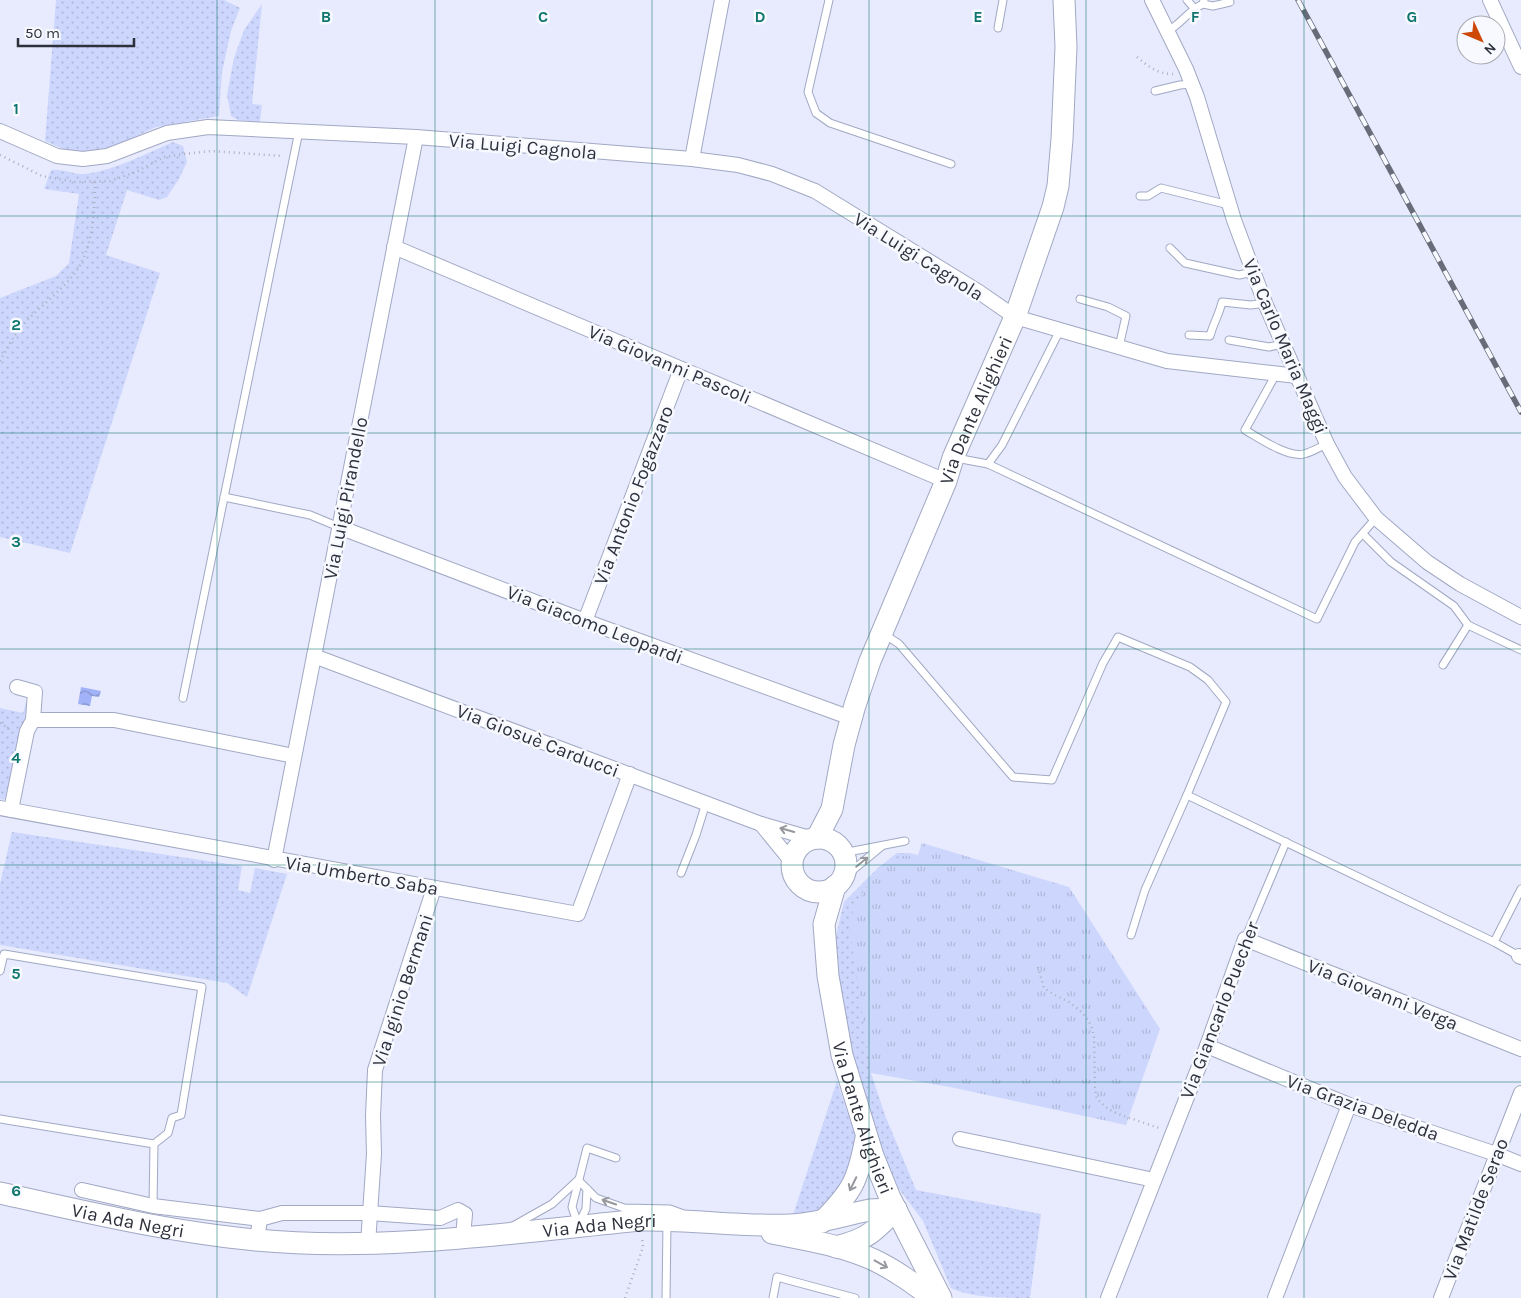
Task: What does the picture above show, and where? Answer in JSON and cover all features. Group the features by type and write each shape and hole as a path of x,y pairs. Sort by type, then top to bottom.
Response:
{"main road":[{"name":"Via Dante Alighieri","path":"815,838 832,809 844,745 870,661 946,480 953,458 1015,317 1053,207 1058,186 1062,139 1066,47 1064,0"},
{"name":"Via Dante Alighieri","path":"832,809 840,849"},
{"path":"815,838 830,840 840,849 846,863 839,882 828,890 818,892 806,888 796,879 792,862 794,854 805,842 815,838"},
{"name":"Via Dante Alighieri","path":"824,924 839,882"},
{"name":"Via Dante Alighieri","path":"806,888 824,924 828,976 834,1018 842,1055 866,1138 896,1209 941,1298"},
{"path":"822,1222 848,1195 860,1169 866,1138"},
{"name":"Via Ada Negri","path":"0,1193 111,1218 186,1231 257,1240 368,1244 641,1220 736,1225 791,1225 822,1222 870,1210 896,1209"},
{"name":"Via Ada Negri","path":"836,1247 858,1241 870,1235 896,1209"},
{"name":"Via Ada Negri","path":"736,1225 836,1247 873,1260 905,1277 933,1298"}],"street":[{"path":"692,159 722,0"},
{"name":"Via Carlo Maria Maggi","path":"1152,0 1192,84 1230,206 1265,302 1327,444 1345,477 1376,518 1427,562 1460,584 1521,617"},
{"path":"1490,0 1521,67"},
{"name":"Via Luigi Cagnola","path":"0,131 57,156 83,160 107,156 167,133 208,128 416,137 692,159 738,165 764,172 815,191 979,292 1015,317 1167,361 1297,376"},
{"name":"Via Luigi Pirandello","path":"274,860 416,137"},
{"name":"Via Giovanni Pascoli","path":"394,247 946,480"},
{"name":"Via Antonio Fogazzaro","path":"585,621 681,369"},
{"name":"Via Giacomo Leopardi","path":"339,527 585,621 851,718"},
{"name":"Via Giosuè Carducci","path":"314,656 762,824 815,838"},
{"path":"5,809 33,720 35,692 17,688"},
{"path":"33,720 114,720 294,756"},
{"name":"Via Umberto Saba","path":"5,809 274,860 578,914 630,774"},
{"path":"762,824 792,862"},
{"name":"Via Iginio Bermani","path":"368,1244 374,1154 375,1070 434,888"},
{"name":"Via Giancarlo Puecher","path":"1108,1298 1207,1046 1245,939"},
{"name":"Via Giovanni Verga","path":"1245,939 1521,1050"},
{"name":"Via Grazia Deledda","path":"1207,1046 1349,1105 1521,1164"},
{"name":"Via Matilde Serao","path":"1441,1298 1521,1092"},
{"path":"1275,1298 1349,1105"},
{"path":"960,1139 1154,1180"},
{"path":"82,1190 153,1206 260,1219 282,1213 369,1213 440,1218 458,1210 465,1214 463,1237"},
{"path":"257,1240 260,1219"}],"lane":[{"path":"829,0 808,92 816,113 830,123 951,164"},
{"path":"998,28 1003,0"},
{"path":"1187,0 1194,8"},
{"path":"1168,31 1176,27 1194,8 1203,2 1213,6 1230,2"},
{"path":"1154,91 1158,92 1180,85 1192,84"},
{"path":"183,698 299,131"},
{"path":"1140,196 1148,196 1161,188 1230,206"},
{"path":"1170,248 1185,263 1239,275 1253,272"},
{"path":"1080,299 1108,307 1126,316 1119,347"},
{"path":"1189,335 1210,336 1214,323 1218,318 1222,302 1251,305 1265,302"},
{"path":"988,464 1002,445 1060,330"},
{"path":"1229,340 1269,346 1283,344"},
{"path":"1276,373 1245,430 1269,444 1291,453 1303,454 1327,444"},
{"path":"953,458 988,464 1317,619 1355,542 1376,518"},
{"path":"224,497 310,515 339,527"},
{"path":"1362,534 1391,562 1454,606 1468,625 1521,650"},
{"path":"1443,665 1468,625"},
{"path":"882,633 899,644 1013,777 1052,780 1104,663 1118,637 1190,668 1208,680 1226,702 1145,890 1131,936"},
{"path":"1187,795 1520,956"},
{"path":"681,873 706,803"},
{"path":"840,849 905,841"},
{"name":"Via Giancarlo Puecher","path":"1245,939 1286,842"},
{"path":"839,882 883,845"},
{"path":"1494,942 1521,889"},
{"path":"0,971 4,954 202,987 181,1115 172,1118 168,1133 154,1144 0,1119"},
{"path":"153,1206 154,1144"},
{"path":"578,1226 572,1207 587,1148 616,1158"},
{"path":"578,1180 596,1198 624,1208 670,1209 707,1223"},
{"path":"499,1233 552,1204 578,1180"},
{"path":"578,1226 586,1209 587,1189"},
{"path":"666,1298 668,1220"},
{"path":"773,1298 777,1277 854,1298"}],"path":[{"path":"1136,57 1153,70 1164,74 1176,74 1186,69"},
{"path":"0,155 42,176 76,182 110,181 136,172 164,158 183,154 212,151 289,157"},
{"path":"0,361 18,332 75,273 84,255 91,232 95,181"},
{"path":"1038,967 1044,988 1083,1013 1091,1025 1094,1036 1098,1099 1118,1114 1172,1133"},
{"path":"624,1298 643,1247 641,1220"}],"green space":[{"path":"56,0 224,0 240,8 231,31 222,72 219,116 156,127 118,145 88,152 66,150 45,141"},
{"path":"262,4 252,104 262,105 260,122 238,120 231,116 227,95 234,58 244,30"},
{"path":"173,142 183,146 187,162 179,179 167,197 159,200 127,190 106,255 160,273 70,553 0,537 0,298 56,276 69,263 79,194 44,189 51,170 81,174 97,172 130,161"},
{"path":"26,702 28,702 10,791 4,800 0,799 0,708 23,713"},
{"path":"12,832 242,866 238,890 250,893 255,868 287,874 247,997 227,983 0,945 0,884"},
{"path":"922,843 1069,887 1160,1029 1126,1125 955,1088 871,1073 849,923 856,902 877,875 893,860 905,855 915,858"},
{"path":"897,853 918,855 915,858 893,860 877,875 856,902 871,1073 885,1115 916,1190 1041,1214 1030,1298 978,1296 951,1288 923,1221 899,1189 876,1138 852,1059 839,979 836,936 844,902 879,867"},
{"path":"837,1081 858,1144 850,1182 818,1214 792,1218"}],"water":[{"path":"81,687 101,691 99,697 92,696 90,706 78,704"}],"railway":[{"path":"1298,0 1521,412"}]}
